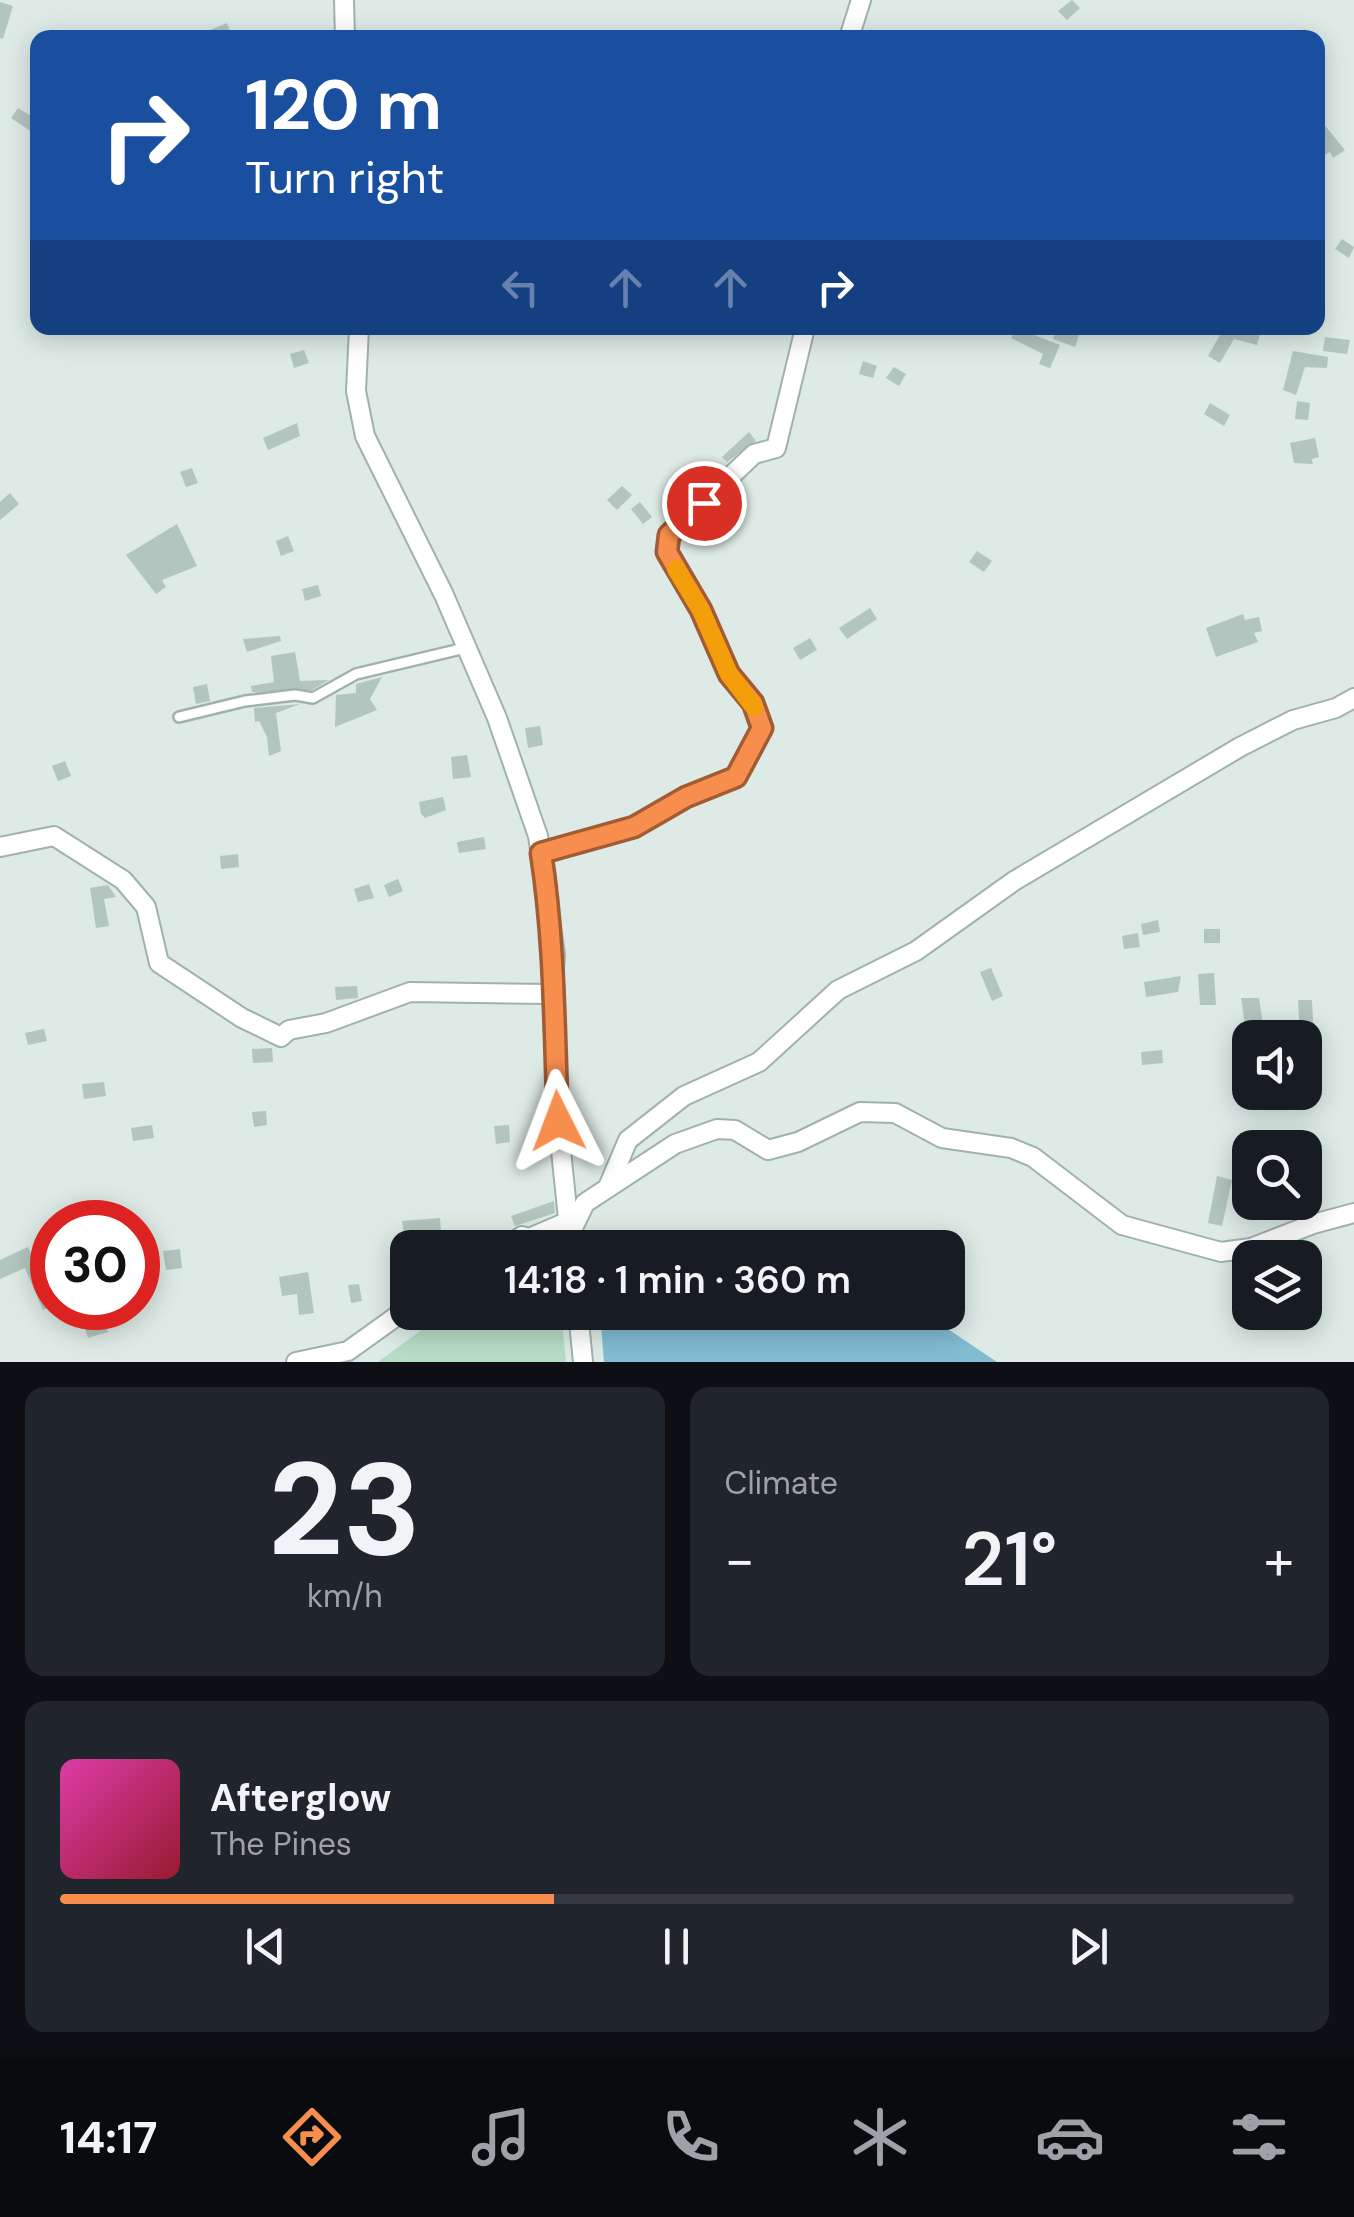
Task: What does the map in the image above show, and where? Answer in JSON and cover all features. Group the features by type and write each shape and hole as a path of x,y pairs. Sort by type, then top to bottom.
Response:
{"street":[{"path":"344,0 346,30"},
{"path":"852,30 861,0"},
{"path":"359,335 356,391 365,436 444,595 497,718 541,853 555,956 552,994 570,1230"},
{"path":"541,853 634,827 686,797 736,777 750,756 762,728 753,703 729,674 701,610 673,565 667,552 669,535 754,454 776,448 803,335"},
{"path":"608,1187 628,1140 684,1096 759,1062 838,990 916,952 1014,881 1240,748 1293,720 1336,708 1354,698"},
{"path":"0,847 47,835 69,844 83,859 122,880 146,907 159,963 242,1018 280,1037 289,1030 326,1023 410,992 552,994"},
{"path":"572,1230 585,1203 676,1144 701,1134 735,1130 768,1150 798,1142 860,1112 878,1110 895,1112 942,1138 1010,1148 1033,1157 1122,1225 1184,1245 1236,1252 1354,1214"},
{"path":"296,1362 348,1352 390,1321"},
{"path":"580,1330 583,1362"}],"lane":[{"path":"179,717 245,702 313,698 356,674 465,648"}],"green space":[{"path":"422,1330 563,1330 566,1362 378,1362"}],"water":[{"path":"601,1330 949,1330 997,1362 604,1362"}],"building":[{"path":"1072,0 1080,8 1067,20 1058,11"},
{"path":"0,2 13,6 3,39 0,38"},
{"path":"227,23 230,30 210,30"},
{"path":"18,108 30,115 30,131 11,118"},
{"path":"1325,126 1345,150 1333,158 1330,152 1325,154"},
{"path":"1342,239 1354,247 1349,258 1335,249"},
{"path":"1034,335 1060,345 1050,368 1039,364 1043,354 1011,338"},
{"path":"1054,335 1079,335 1075,347 1053,339"},
{"path":"1220,335 1260,335 1257,345 1234,339 1220,363 1208,356"},
{"path":"1325,337 1350,340 1347,354 1323,351"},
{"path":"304,350 309,363 294,368 290,354"},
{"path":"1293,351 1328,357 1327,368 1305,367 1296,395 1283,390"},
{"path":"863,361 877,366 873,378 859,374"},
{"path":"894,367 906,374 899,386 886,378"},
{"path":"1297,401 1310,403 1308,420 1295,419"},
{"path":"1210,403 1230,415 1224,426 1204,414"},
{"path":"297,423 300,436 268,450 263,438"},
{"path":"749,432 756,441 727,462 722,457"},
{"path":"1315,438 1319,457 1312,459 1313,464 1294,463 1290,443"},
{"path":"192,468 198,483 186,487 180,472"},
{"path":"622,486 632,495 617,510 607,500"},
{"path":"10,493 19,504 0,520 0,502"},
{"path":"640,502 652,517 643,524 631,509"},
{"path":"177,524 197,566 162,580 166,587 156,594 126,555"},
{"path":"288,536 294,551 281,556 276,541"},
{"path":"977,551 992,561 984,572 969,562"},
{"path":"318,585 321,596 305,601 302,589"},
{"path":"870,608 877,619 847,639 839,628"},
{"path":"1243,614 1245,620 1259,617 1262,631 1254,633 1258,642 1216,657 1206,628"},
{"path":"280,636 281,641 247,652 243,639"},
{"path":"810,638 817,650 800,660 793,648"},
{"path":"295,652 300,681 329,680 312,690 252,692 251,686 274,682 271,656"},
{"path":"382,677 370,699 377,710 335,727 336,695 356,693 356,684"},
{"path":"207,684 210,701 196,704 193,687"},
{"path":"300,704 276,713 281,751 269,756 267,737 259,721 255,722 254,708"},
{"path":"540,726 543,745 528,748 525,728"},
{"path":"467,755 471,777 453,779 451,757"},
{"path":"65,761 71,776 58,781 52,766"},
{"path":"443,797 446,810 425,818 421,814 419,802"},
{"path":"484,837 486,849 459,853 457,842"},
{"path":"238,854 239,867 221,869 220,856"},
{"path":"398,879 403,891 389,897 384,885"},
{"path":"369,884 374,898 358,902 354,889"},
{"path":"108,885 116,897 104,899 109,926 96,928 90,888"},
{"path":"1158,920 1160,932 1143,935 1141,924"},
{"path":"1204,929 1220,929 1220,943 1204,943"},
{"path":"1138,933 1140,947 1124,949 1122,936"},
{"path":"991,968 1003,996 992,1001 980,972"},
{"path":"1214,973 1216,1005 1200,1005 1198,974"},
{"path":"1181,976 1178,992 1146,997 1144,982"},
{"path":"357,986 358,998 336,1000 335,987"},
{"path":"1241,998 1259,998 1262,1020 1244,1020"},
{"path":"1298,1000 1312,1000 1313,1020 1299,1020"},
{"path":"44,1029 47,1041 28,1045 25,1033"},
{"path":"272,1048 273,1062 253,1063 252,1049"},
{"path":"1162,1050 1163,1063 1142,1065 1141,1052"},
{"path":"104,1082 106,1096 84,1099 82,1084"},
{"path":"266,1111 267,1125 254,1127 252,1112"},
{"path":"152,1125 154,1138 133,1141 131,1128"},
{"path":"509,1125 510,1142 496,1144 494,1126"},
{"path":"1217,1176 1232,1180 1222,1226 1208,1223"},
{"path":"554,1201 555,1213 515,1226 511,1216"},
{"path":"440,1218 441,1230 403,1230 402,1221"},
{"path":"28,1247 30,1280 25,1268 0,1279 0,1260"},
{"path":"180,1249 182,1268 166,1270 163,1251"},
{"path":"308,1272 314,1313 299,1315 297,1294 282,1296 279,1277"},
{"path":"359,1284 362,1301 351,1303 348,1285"},
{"path":"86,1330 107,1330 108,1332 88,1338"}],"slow traffic":[{"path":"676,569 701,610 729,674 754,707"}],"route":[{"path":"558,1121 552,994 555,956 541,853 634,827 686,797 736,777 762,728 753,703 729,674 701,610 667,552 669,535 704,503"}]}
